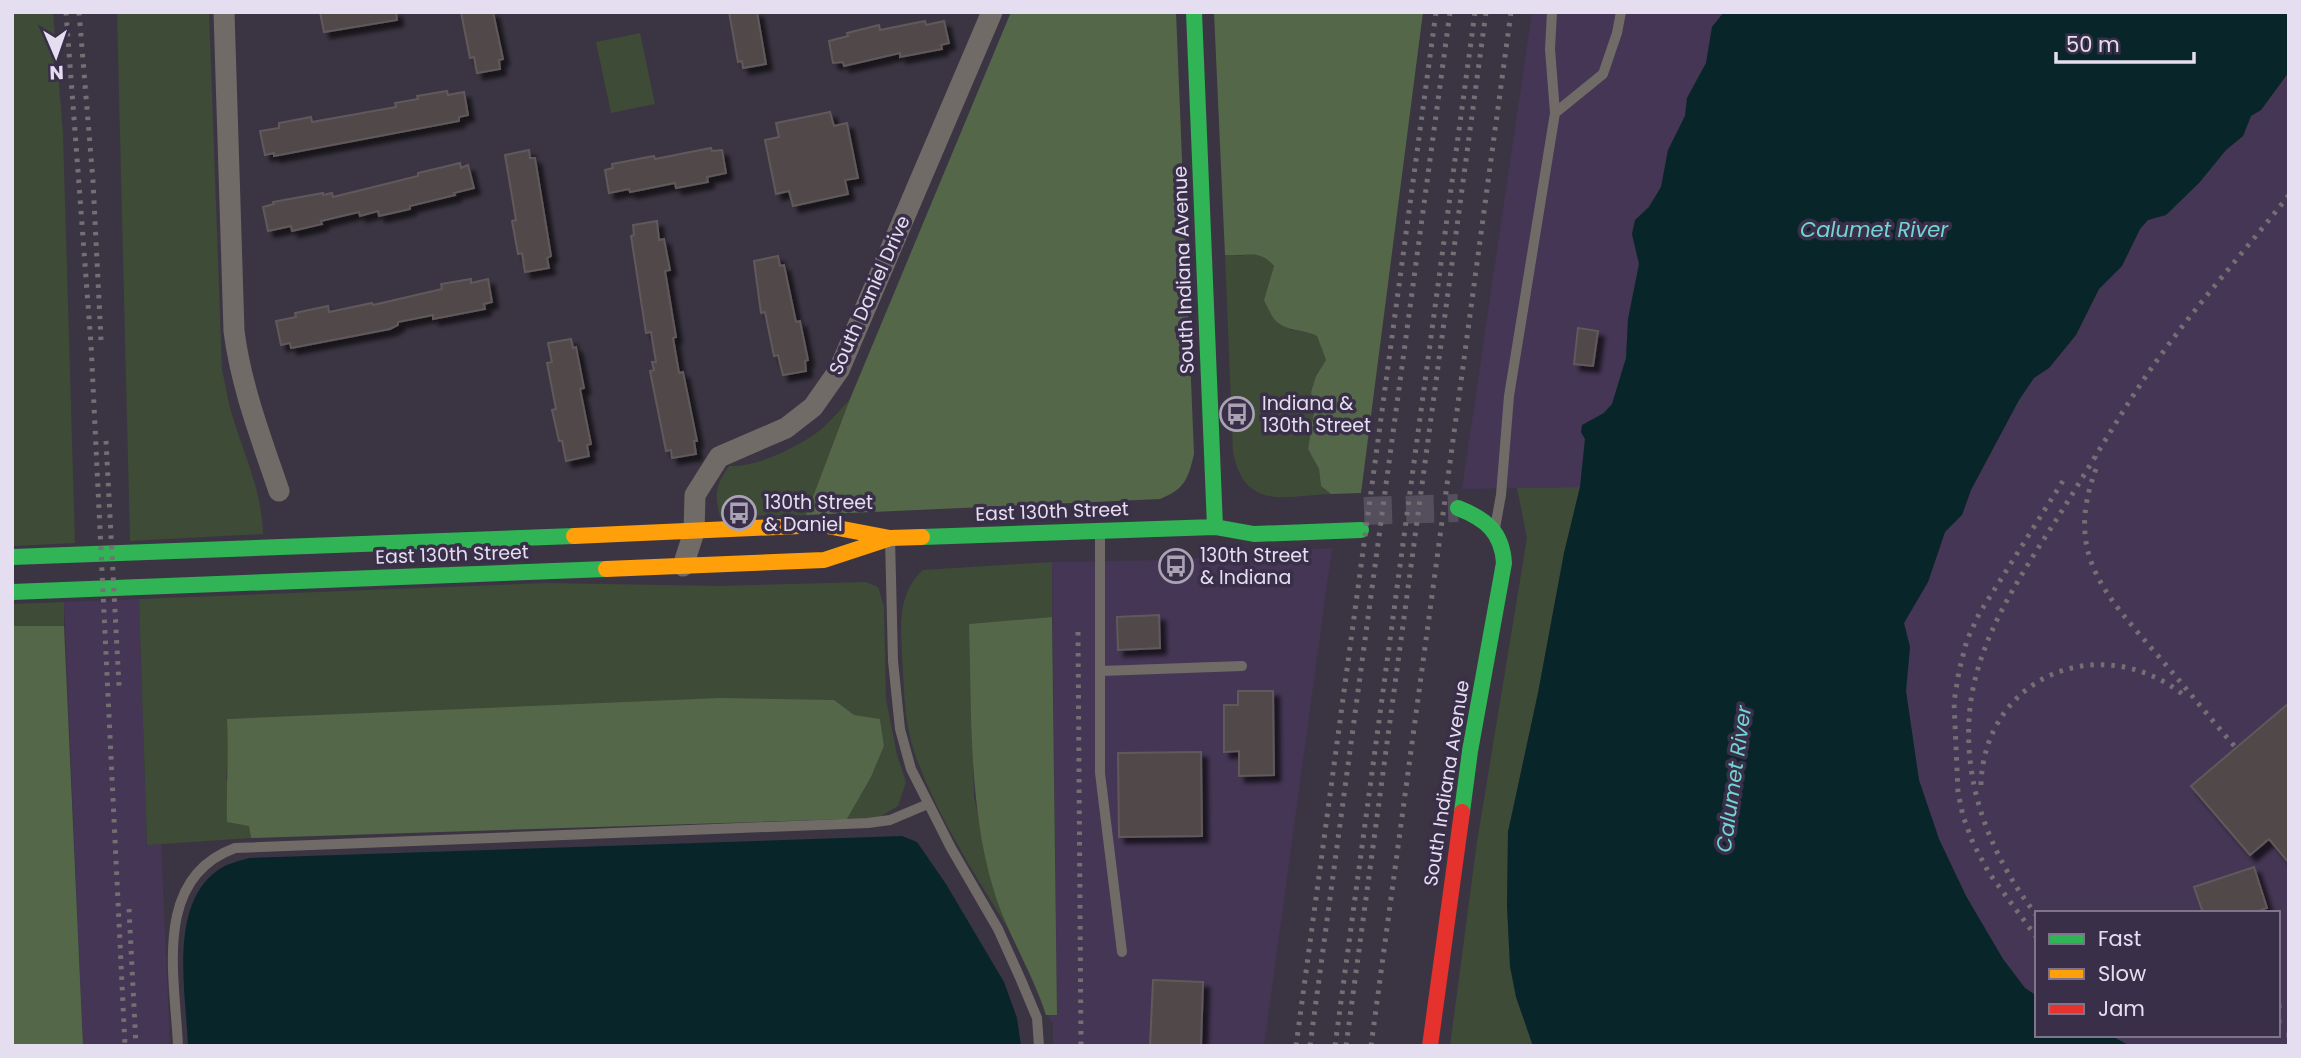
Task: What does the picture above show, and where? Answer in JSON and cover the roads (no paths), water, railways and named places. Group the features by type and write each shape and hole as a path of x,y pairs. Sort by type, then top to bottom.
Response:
{"main road":[{"name":"South Indiana Avenue","path":"1194,12 1215,527"},
{"path":"1458,508 1481,517 1495,530"},
{"name":"East 130th Street","path":"1215,527 1254,516"},
{"name":"East 130th Street","path":"12,557 822,525 890,538 1215,527 1254,534 1361,530"},
{"path":"1466,527 1495,530"},
{"name":"South Indiana Avenue","path":"1430,1046 1470,751 1504,563 1504,550 1495,530"},
{"name":"East 130th Street","path":"12,592 824,560 890,538"}],"street":[{"path":"224,12 234,331 238,366 279,491"},
{"name":"South Daniel Drive","path":"683,566 694,532 695,495 719,457 786,428 813,407 839,370 992,12"}],"lane":[{"path":"1495,530 1501,495 1509,396 1555,113 1550,49 1552,12"},
{"path":"1555,113 1603,74 1621,12"},
{"path":"1100,531 1100,773 1122,952"},
{"path":"890,538 893,661 900,729 911,769 998,929 1037,1018 1039,1046"},
{"path":"1101,671 1242,666"},
{"path":"178,1046 174,955 177,909 193,876 220,853 235,848 868,823 890,820 928,804"}],"water":[{"name":"Calumet River","path":"1724,12 2289,12 2289,72 2261,110 2251,116 2243,136 2226,150 2199,183 2166,215 2148,220 2140,229 2122,266 2099,289 2076,335 2049,368 2034,378 2019,400 1971,490 1962,515 1945,532 1928,582 1904,623 1910,647 1906,691 1919,780 1939,839 1966,896 2003,959 2025,988 2035,995 2035,1037 2114,1037 2130,1046 1533,1046 1516,997 1510,966 1507,906 1508,832 1564,553 1580,487 1585,439 1581,432 1582,425 1604,413 1612,404 1626,358 1628,319 1639,264 1632,234 1635,220 1649,207 1661,187 1668,150 1685,116 1687,98 1706,63 1712,27"},
{"path":"902,836 917,842 946,884 1004,982 1017,1018 1021,1046 188,1046 183,976 186,927 192,905 202,885 218,870 241,860"}],"tunnel":[{"path":"1364,511 1458,508"}],"railway":[{"path":"66,12 91,344 125,1046"},
{"path":"79,12 93,181 101,340"},
{"path":"1296,1046 1436,12"},
{"path":"1310,1046 1450,12"},
{"path":"1335,1046 1475,12"},
{"path":"1346,1046 1486,12"},
{"path":"1371,1046 1511,12"},
{"path":"2035,913 1995,848 1977,799 1969,747 1969,720 1980,663 2002,609 2017,583 2144,379 2197,308 2289,195"},
{"path":"106,441 119,686"},
{"path":"2096,469 2087,500 2085,527 2088,551 2096,573 2123,615 2236,748"},
{"path":"2035,935 1989,873 1973,843 1963,816 1958,792 1954,702 1967,640 1979,614 2066,476"},
{"path":"1078,632 1081,1046"},
{"path":"1981,785 1987,747 2003,715 2025,691 2054,674 2085,666 2119,666 2153,676 2186,697"},
{"path":"129,909 136,1046"},
{"path":"2280,1006 2289,1005"},
{"path":"2280,1021 2289,1020"},
{"path":"2280,1035 2289,1035"}],"place":[{"name":"Indiana & 130th Street","path":"1237,414"},
{"name":"130th Street & Daniel","path":"739,513"},
{"name":"130th Street & Indiana","path":"1176,566"}]}
